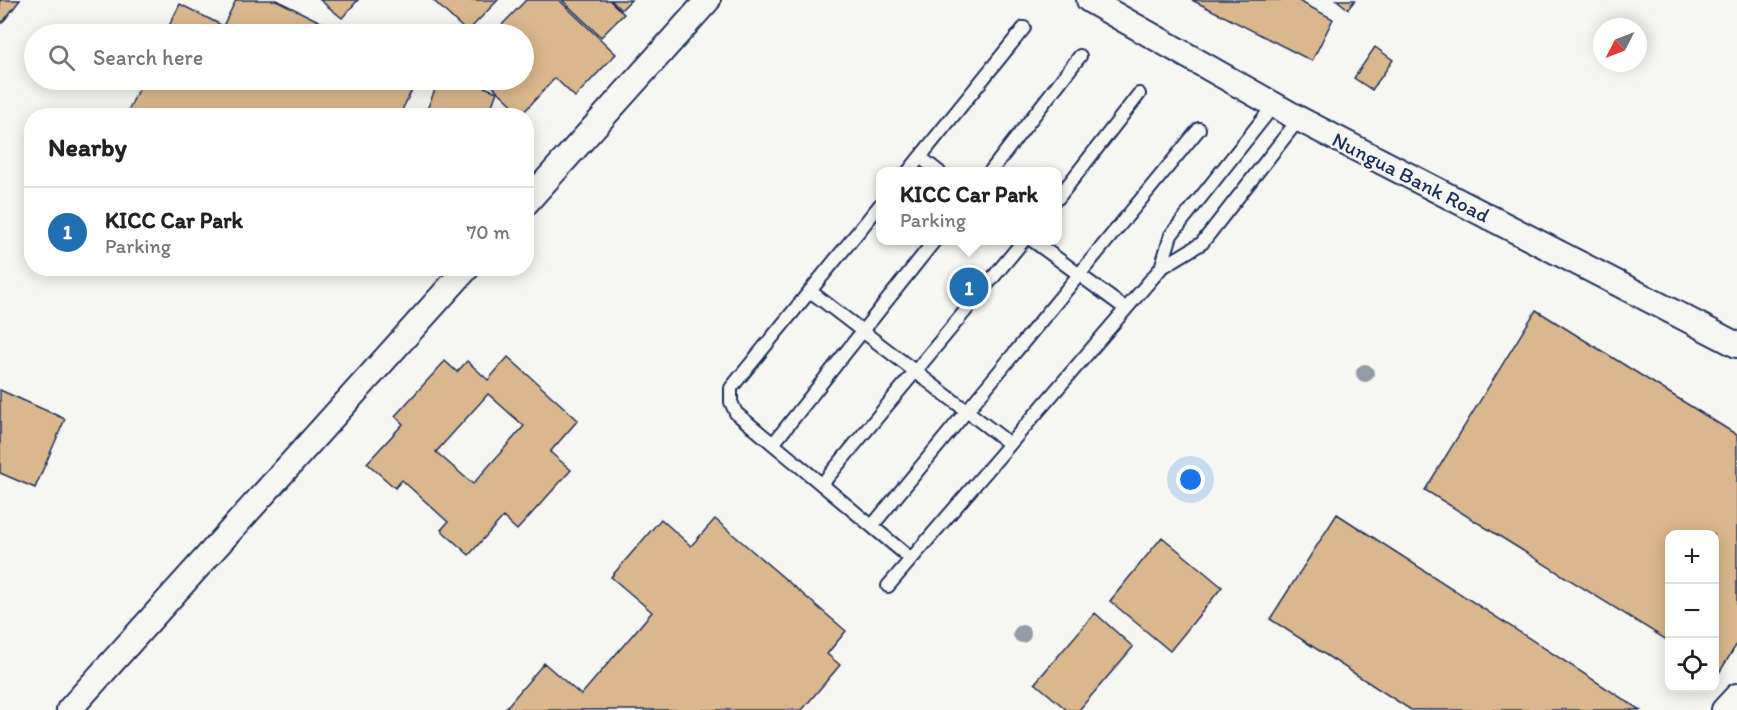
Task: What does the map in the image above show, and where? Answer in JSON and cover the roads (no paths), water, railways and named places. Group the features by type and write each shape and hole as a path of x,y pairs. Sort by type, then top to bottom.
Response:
{"street":[{"path":"534,194 708,0"},
{"name":"Nungua Bank Road","path":"1089,0 1299,119 1737,345"},
{"path":"69,710 460,276"},
{"path":"1724,710 1737,696"}],"lane":[{"path":"911,167 1024,28"},
{"path":"993,167 1080,56"},
{"path":"1062,193 1139,94"},
{"path":"1161,268 1171,235 1274,105"},
{"path":"888,586 1161,268 1202,243 1299,119"},
{"path":"872,526 1199,129"},
{"path":"920,157 934,167"},
{"path":"876,210 731,388 730,402 736,413 910,558"},
{"path":"773,444 931,245"},
{"path":"822,484 1020,245"},
{"path":"1039,245 1126,309"},
{"path":"810,291 1010,444"}],"place":[{"name":"KICC Car Park","path":"969,287"}]}
